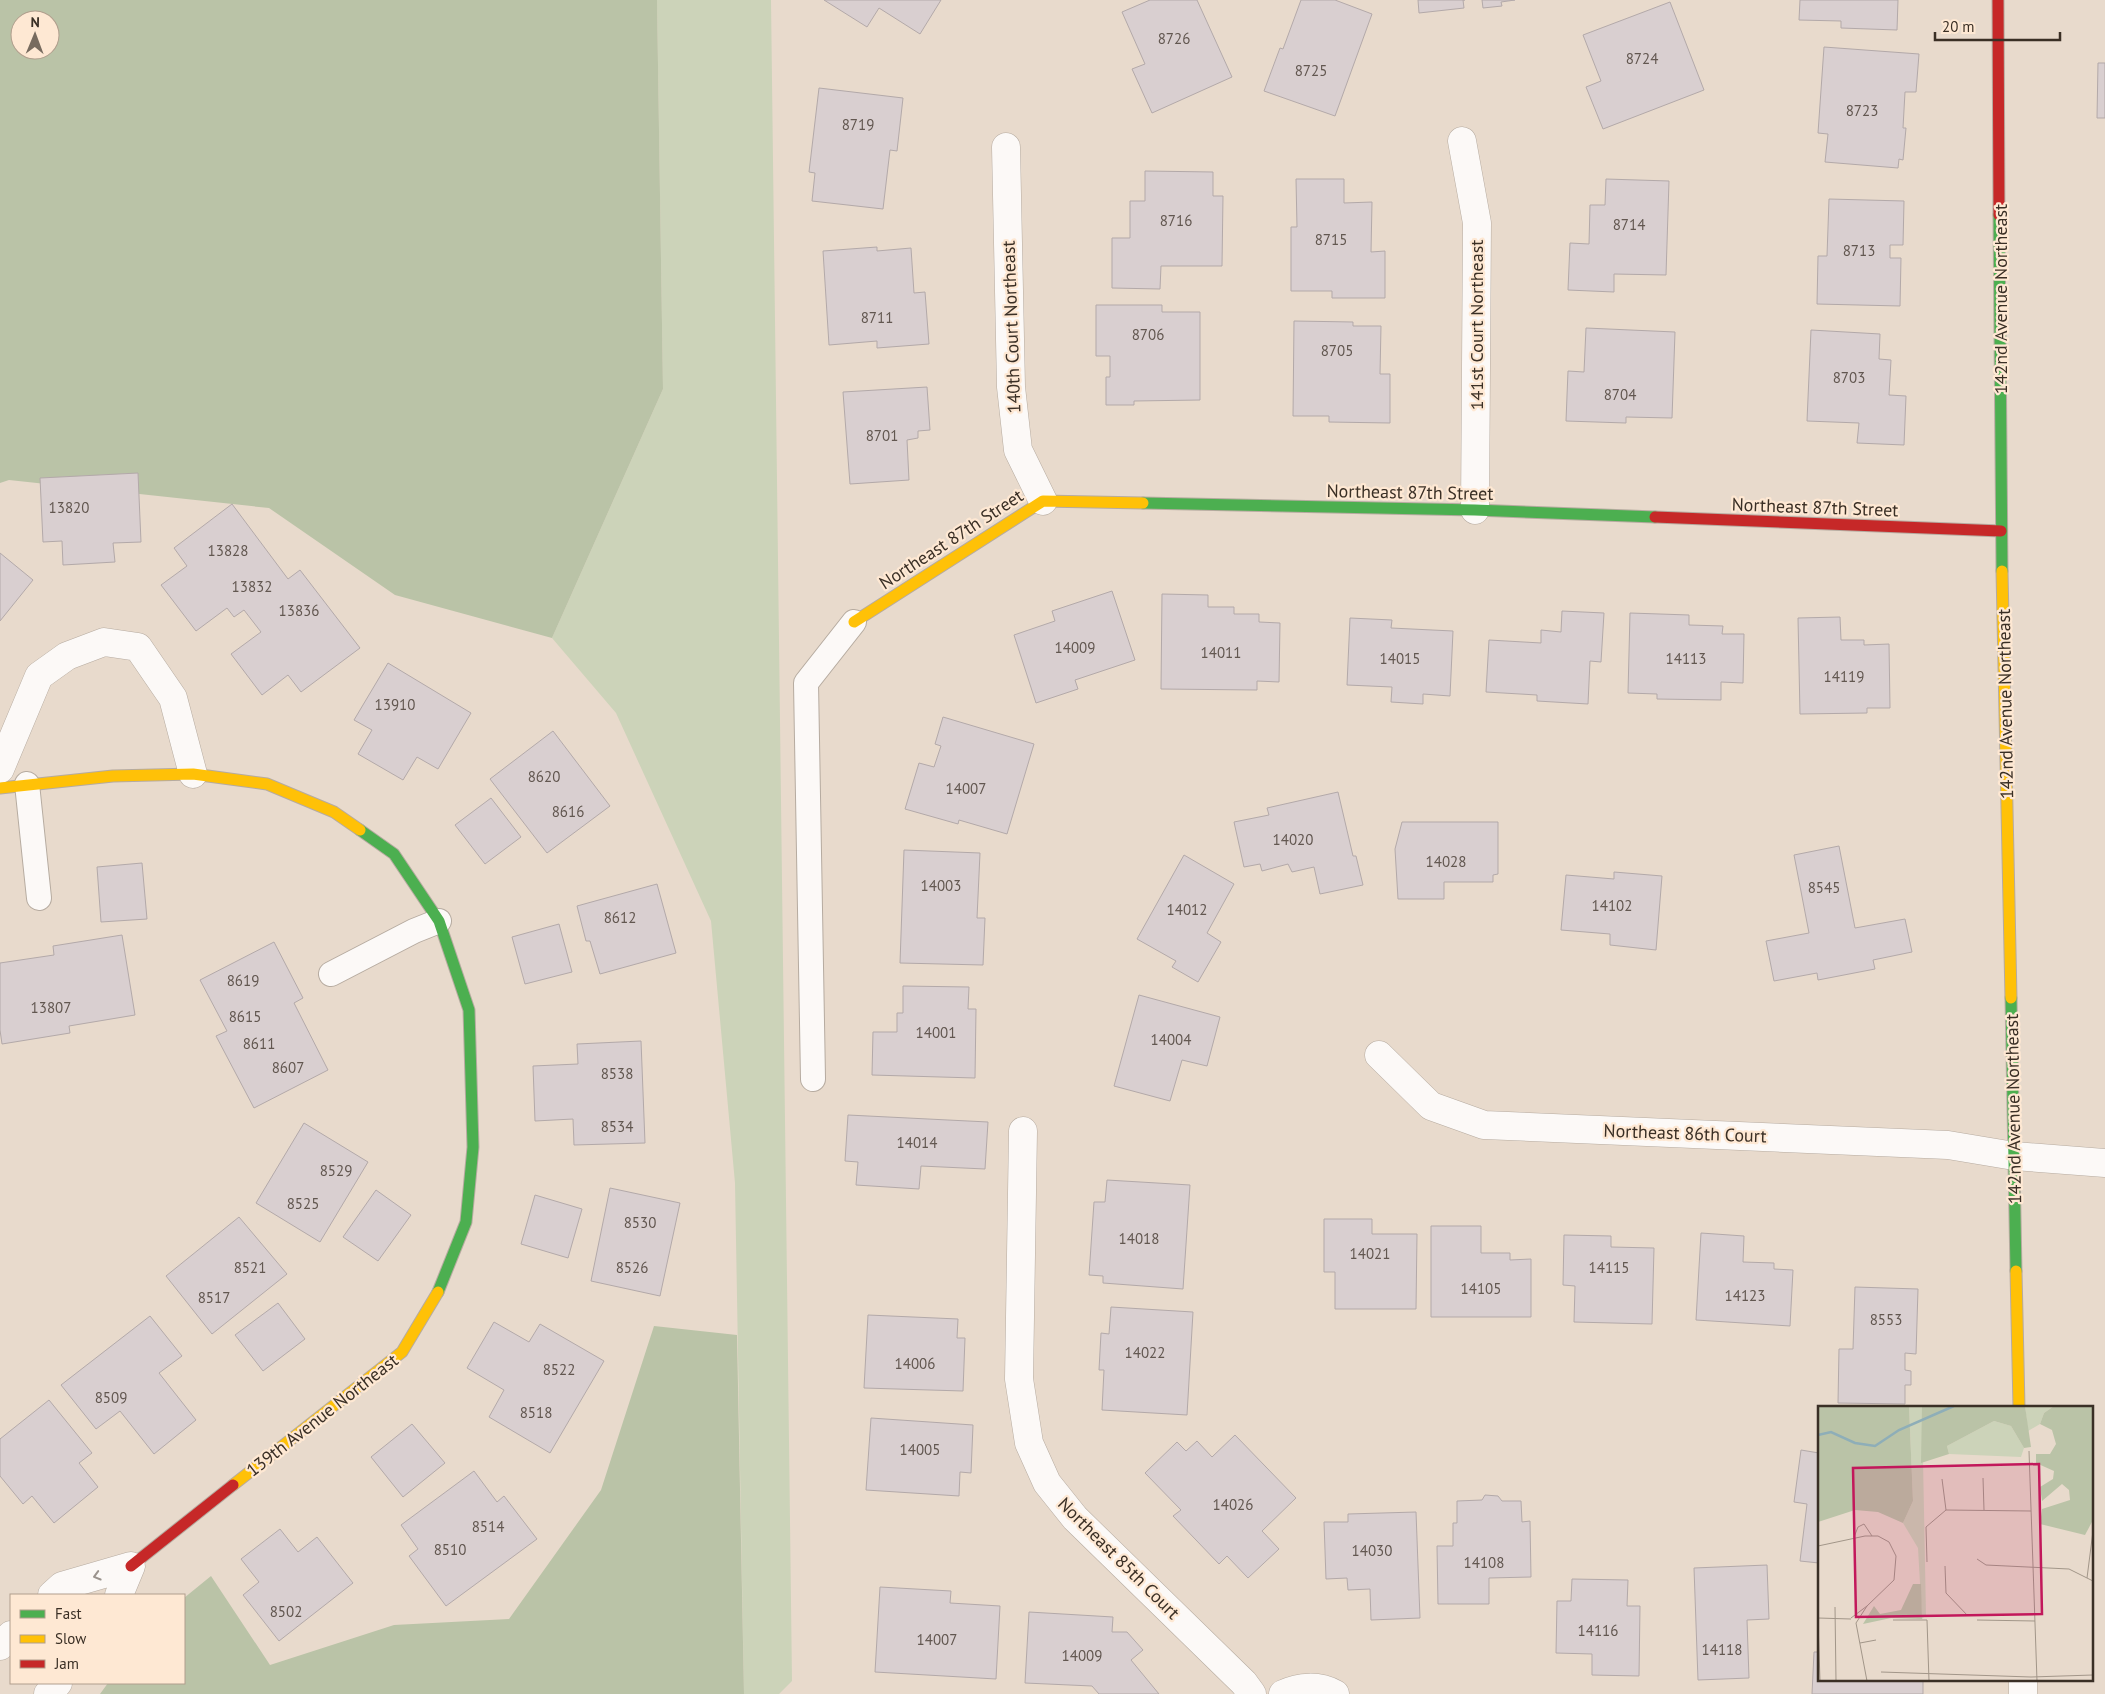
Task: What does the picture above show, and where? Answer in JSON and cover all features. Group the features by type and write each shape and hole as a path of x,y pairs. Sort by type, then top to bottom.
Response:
{"street":[{"name":"142nd Avenue Northeast","path":"1998,0 2001,531 2019,1406"},
{"name":"141st Court Northeast","path":"1462,141 1477,223 1475,510"},
{"name":"140th Court Northeast","path":"1006,147 1011,387 1018,450 1043,501"},
{"name":"Northeast 87th Street","path":"854,622 1043,501 1475,510 2001,531"},
{"path":"0,768 39,676 67,656 104,642 138,646 173,698 193,774"},
{"name":"139th Avenue Northeast","path":"27,784 113,776 193,774 268,784 334,812 394,854 439,921 469,1010 473,1147 466,1222 442,1286 402,1352 131,1566 62,1586 53,1594"},
{"path":"0,788 27,784"},
{"name":"Northeast 86th Court","path":"1379,1055 1432,1106 1484,1125 1948,1144 2014,1156 2105,1163"},
{"name":"Northeast 85th Court","path":"1023,1131 1020,1379 1029,1443 1047,1483 1075,1518 1244,1682 1252,1694"},
{"name":"139th Avenue Northeast","path":"119,1594 131,1566"},
{"path":"0,1646 10,1636"},
{"path":"48,1694 57,1684"},
{"path":"1284,1694 1293,1690 1310,1687 1328,1690 1335,1694"}],"lane":[{"path":"813,1079 806,683 854,622"},
{"path":"27,784 39,898"},
{"path":"331,974 414,931 439,921"}],"green space":[{"path":"0,0 657,0 663,389 552,638 395,595 269,508 9,480 0,483"},
{"path":"657,0 771,0 792,1681 779,1694 744,1694 735,1183 711,921 616,713 552,638 663,389"},
{"path":"654,1326 737,1335 744,1694 100,1694 107,1684 185,1684 185,1597 211,1576 270,1665 394,1625 509,1619 601,1490"}],"building":[{"path":"824,0 941,0 920,34 879,8 867,27"},
{"path":"1150,0 1197,0 1232,77 1152,113 1132,69 1145,64 1122,12"},
{"path":"1301,0 1335,0 1372,14 1335,116 1264,91 1280,48 1283,49"},
{"path":"1418,0 1463,0 1464,8 1419,13"},
{"path":"1482,0 1515,0 1501,2 1502,6 1483,8"},
{"path":"1800,0 1898,0 1897,30 1841,28 1841,21 1799,20"},
{"path":"1670,2 1704,90 1603,129 1586,87 1601,81 1583,35"},
{"path":"1824,47 1919,54 1916,92 1905,92 1903,128 1906,128 1903,160 1899,159 1898,168 1825,162 1828,134 1818,133"},
{"path":"2098,63 2105,63 2105,118 2097,118"},
{"path":"819,88 903,98 897,151 890,150 883,209 812,201 815,173 809,172"},
{"path":"1145,171 1213,172 1213,196 1223,196 1222,266 1161,266 1160,289 1112,288 1112,238 1130,238 1130,201 1145,201"},
{"path":"1296,179 1344,179 1344,203 1372,202 1371,252 1385,251 1385,298 1332,298 1332,291 1291,291 1291,227 1297,227"},
{"path":"1606,179 1669,181 1666,275 1614,274 1614,292 1568,290 1570,243 1589,244 1590,205 1605,205"},
{"path":"1829,199 1904,201 1903,245 1890,245 1890,258 1901,258 1900,306 1817,304 1818,256 1827,256"},
{"path":"877,247 877,251 911,248 914,293 925,292 929,344 877,348 877,341 829,345 823,251"},
{"path":"1096,305 1162,305 1162,312 1200,312 1200,400 1134,401 1134,405 1106,405 1106,377 1110,377 1110,356 1096,356"},
{"path":"1294,321 1353,322 1353,326 1381,326 1380,374 1390,374 1390,423 1329,422 1329,416 1293,416"},
{"path":"1586,328 1675,332 1672,418 1626,417 1626,423 1566,421 1568,371 1584,372"},
{"path":"1811,330 1880,334 1879,359 1891,360 1889,395 1906,396 1904,445 1857,443 1859,423 1807,421"},
{"path":"927,387 930,430 918,431 918,438 907,440 909,480 850,484 843,392"},
{"path":"138,473 141,542 113,543 115,562 63,565 62,541 43,542 40,478"},
{"path":"232,504 288,579 300,570 360,648 301,692 288,675 262,695 231,654 261,632 244,610 234,617 227,608 196,631 161,585 187,566 174,548"},
{"path":"0,553 33,580 0,621"},
{"path":"1112,591 1135,660 1075,680 1078,689 1036,703 1014,635 1055,621 1052,611"},
{"path":"1162,594 1208,595 1208,607 1234,607 1234,614 1259,614 1259,622 1280,623 1279,682 1257,681 1257,690 1161,689"},
{"path":"1562,611 1604,613 1601,662 1590,661 1588,704 1537,701 1537,695 1486,692 1489,640 1541,643 1541,630 1561,632"},
{"path":"1630,613 1689,615 1689,625 1723,626 1722,634 1744,634 1743,683 1721,682 1721,700 1657,699 1657,694 1628,693"},
{"path":"1840,617 1841,640 1864,640 1864,645 1889,644 1890,708 1867,708 1867,713 1800,714 1798,618"},
{"path":"1350,618 1392,620 1391,628 1453,631 1450,696 1423,694 1423,704 1391,702 1392,687 1347,685"},
{"path":"388,663 471,713 438,769 417,757 403,780 358,754 372,730 354,720"},
{"path":"943,717 1034,744 1007,834 959,820 958,824 905,809 919,763 934,767 941,746 935,744"},
{"path":"553,731 610,806 547,853 490,779"},
{"path":"1338,792 1353,856 1356,856 1363,885 1320,894 1314,867 1292,872 1288,864 1262,871 1260,864 1244,867 1234,822 1269,815 1267,808"},
{"path":"491,798 521,837 485,864 455,825"},
{"path":"1402,822 1498,822 1498,874 1493,875 1493,882 1444,882 1444,899 1398,899 1395,849"},
{"path":"1839,846 1855,928 1905,919 1912,952 1873,960 1875,969 1818,980 1817,973 1774,981 1766,941 1809,933 1794,855"},
{"path":"904,850 980,853 977,918 985,918 983,965 900,963"},
{"path":"1184,855 1234,884 1207,933 1221,942 1198,982 1172,967 1176,961 1137,939"},
{"path":"142,863 147,919 101,922 97,867"},
{"path":"1614,872 1662,876 1656,950 1610,945 1610,934 1561,930 1566,875 1614,879"},
{"path":"657,884 676,953 600,974 590,941 586,941 577,906"},
{"path":"559,924 572,972 525,984 512,937"},
{"path":"122,935 135,1015 69,1026 70,1033 2,1044 0,1030 0,963 54,955 53,946"},
{"path":"274,942 303,998 294,1003 328,1070 254,1108 216,1036 227,1031 200,980"},
{"path":"903,986 969,987 968,1009 976,1009 975,1078 872,1075 873,1032 897,1032 897,1013 903,1013"},
{"path":"1139,995 1220,1017 1207,1066 1182,1060 1170,1101 1114,1086"},
{"path":"641,1041 645,1143 574,1145 573,1119 535,1121 533,1066 578,1064 577,1044"},
{"path":"848,1115 988,1122 985,1169 921,1166 919,1189 856,1185 858,1162 845,1161"},
{"path":"304,1123 368,1162 320,1242 256,1203"},
{"path":"1107,1180 1190,1185 1183,1289 1103,1283 1103,1276 1089,1275 1094,1202 1105,1202"},
{"path":"610,1188 680,1203 660,1296 591,1281"},
{"path":"376,1190 411,1215 378,1261 343,1237"},
{"path":"535,1195 582,1209 568,1258 521,1244"},
{"path":"239,1217 287,1274 212,1334 166,1276"},
{"path":"1324,1219 1372,1219 1372,1234 1417,1234 1416,1309 1335,1309 1335,1272 1324,1272"},
{"path":"1431,1226 1481,1226 1481,1253 1510,1253 1510,1260 1531,1259 1531,1317 1431,1317"},
{"path":"1701,1233 1744,1236 1743,1262 1774,1263 1774,1269 1793,1270 1790,1326 1696,1320"},
{"path":"1564,1235 1611,1236 1611,1247 1654,1248 1652,1324 1574,1322 1575,1286 1563,1285"},
{"path":"1855,1287 1918,1289 1916,1354 1905,1353 1905,1370 1911,1371 1911,1385 1905,1385 1905,1404 1838,1403 1839,1349 1853,1349"},
{"path":"278,1303 305,1339 263,1371 235,1335"},
{"path":"1111,1307 1193,1312 1187,1415 1102,1410 1104,1370 1099,1370 1101,1333 1109,1334"},
{"path":"868,1315 958,1319 957,1338 965,1338 963,1391 864,1388"},
{"path":"150,1316 182,1356 159,1373 196,1420 154,1454 120,1411 96,1429 61,1385"},
{"path":"494,1322 529,1342 540,1324 604,1361 550,1453 489,1417 504,1390 467,1368"},
{"path":"49,1400 92,1453 79,1463 98,1487 54,1523 32,1496 23,1504 0,1476 0,1439"},
{"path":"871,1418 973,1425 971,1473 960,1472 959,1496 866,1490"},
{"path":"412,1424 445,1463 403,1497 371,1457"},
{"path":"1235,1435 1296,1498 1262,1531 1279,1549 1248,1578 1227,1556 1219,1564 1173,1516 1181,1510 1145,1473 1177,1442 1186,1451 1197,1441 1212,1457"},
{"path":"1801,1450 1818,1453 1818,1563 1800,1561 1807,1504 1794,1502"},
{"path":"474,1471 497,1502 504,1496 537,1539 446,1606 409,1556 418,1549 401,1525"},
{"path":"1485,1495 1498,1496 1502,1501 1521,1501 1522,1522 1530,1521 1531,1577 1489,1578 1489,1604 1438,1604 1437,1546 1453,1546 1453,1523 1457,1523 1457,1501 1482,1500"},
{"path":"1416,1512 1420,1618 1371,1620 1370,1589 1348,1590 1347,1578 1326,1579 1324,1522 1348,1522 1348,1514"},
{"path":"280,1529 298,1552 317,1537 353,1583 279,1641 243,1595 259,1582 241,1559"},
{"path":"1767,1565 1769,1619 1747,1620 1749,1678 1698,1680 1694,1568"},
{"path":"1572,1579 1628,1580 1627,1606 1640,1606 1639,1676 1592,1675 1592,1654 1556,1653 1557,1601 1571,1601"},
{"path":"880,1587 951,1591 950,1603 1000,1606 996,1679 875,1672"},
{"path":"1029,1612 1113,1617 1112,1632 1127,1632 1143,1650 1131,1660 1159,1694 1099,1694 1092,1686 1025,1683"},
{"path":"1814,1652 1818,1652 1818,1682 1923,1682 1923,1694 1812,1694"}],"traffic: fast":[{"path":"1999,215 2002,571"},
{"path":"1143,503 1475,510 1655,517"},
{"path":"360,830 394,854 439,921 469,1010 473,1147 466,1222 438,1292"},
{"path":"2011,998 2016,1271"}],"traffic: slow":[{"path":"854,622 1043,501 1143,503"},
{"path":"2002,571 2011,998"},
{"path":"0,788 113,776 193,774 267,784 334,812 360,830"},
{"path":"2016,1271 2019,1406"},
{"path":"233,1485 402,1352 438,1292"}],"traffic: jam":[{"path":"1998,0 1999,215"},
{"path":"1655,517 2001,531"},
{"path":"131,1566 233,1485"}]}
